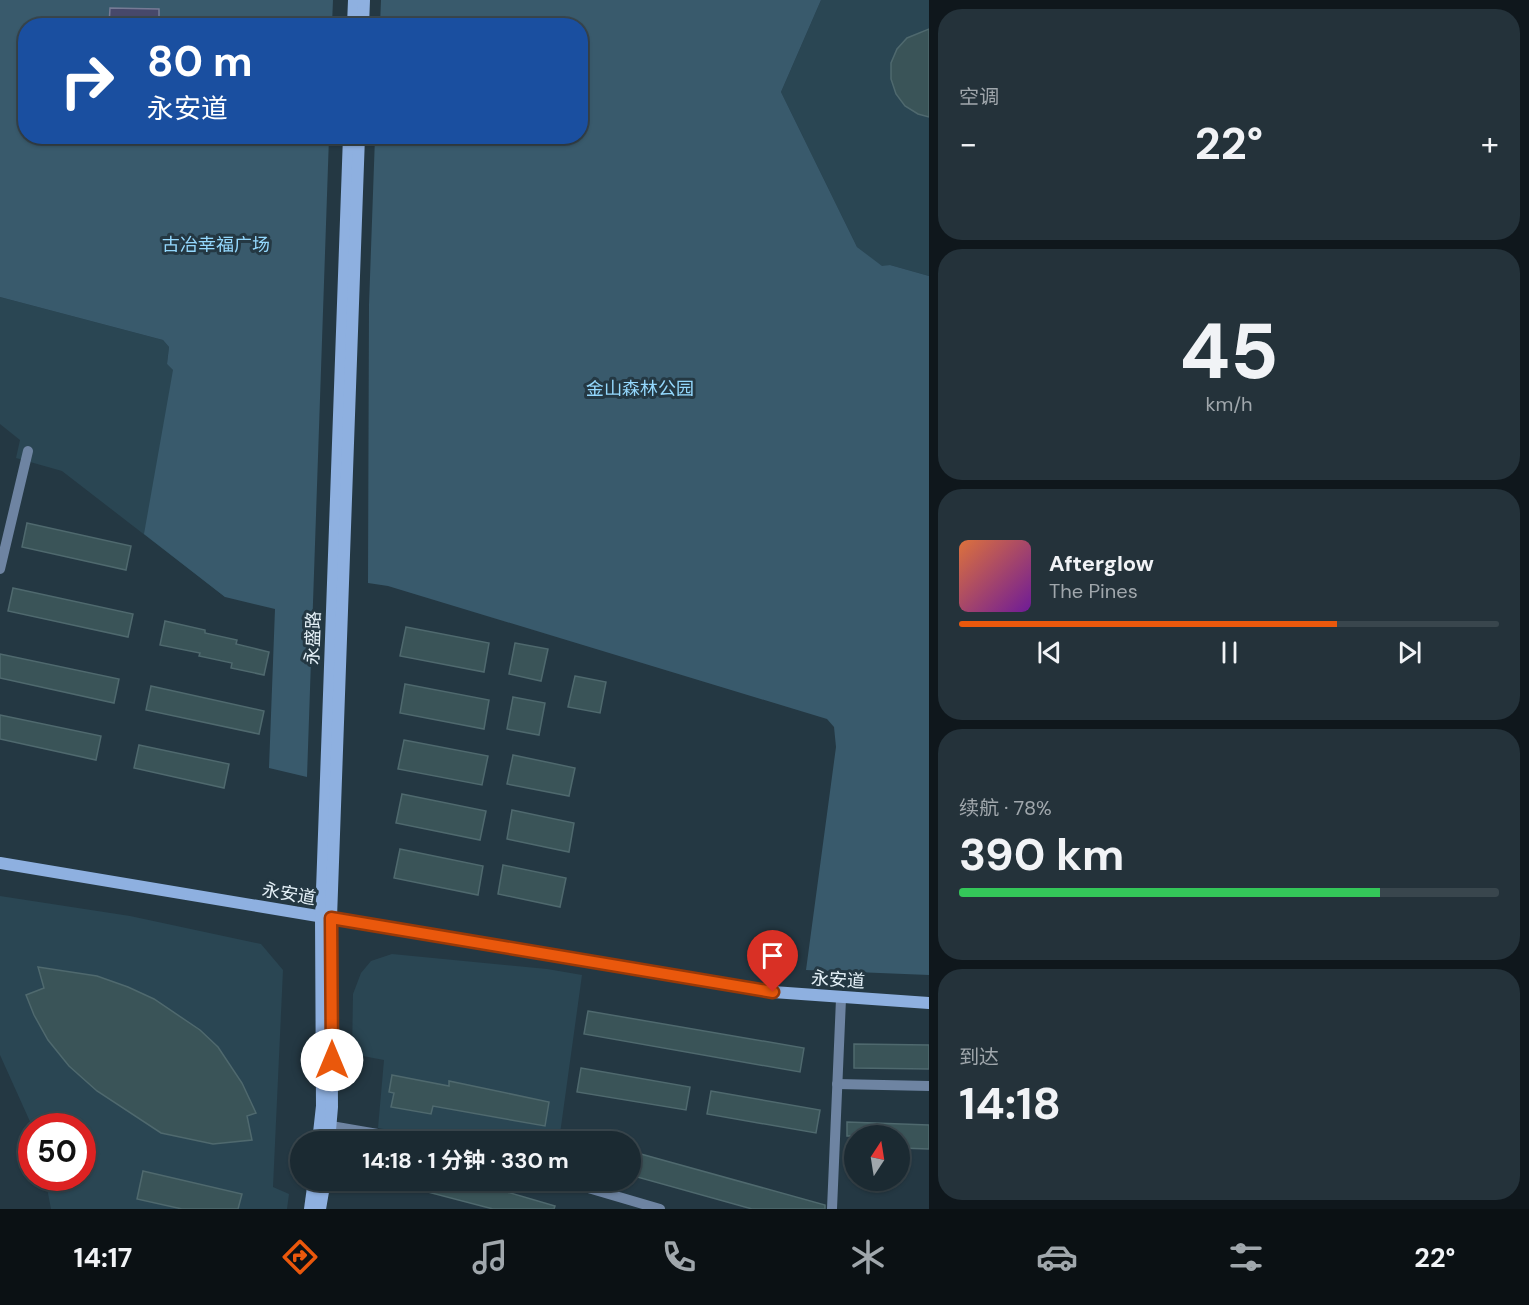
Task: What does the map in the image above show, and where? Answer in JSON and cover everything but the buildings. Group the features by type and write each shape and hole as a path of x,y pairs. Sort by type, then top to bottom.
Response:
{"main road":[{"path":"353,18 354,0"},
{"path":"363,18 364,0"},
{"name":"永盛路","path":"319,1131 322,1106 349,144"},
{"name":"永盛路","path":"330,1131 326,918 359,144"},
{"name":"永安道","path":"0,862 773,992 842,999 929,1003"},
{"path":"310,1209 312,1191"},
{"path":"320,1209 323,1191"}],"street":[{"path":"0,569 28,451"},
{"path":"832,1209 842,999"},
{"path":"837,1084 929,1086"},
{"path":"331,1126 360,1131"},
{"path":"599,1191 660,1209"}],"shaded area":[{"path":"821,0 929,0 929,276 890,265 882,267 857,247 781,92"},
{"path":"110,8 159,9 159,18 109,18"},
{"path":"0,297 163,340 169,347 167,364 173,370 225,597 62,471 16,458 20,440 0,424"},
{"path":"0,896 130,916 261,944 283,970 273,1187 289,1194 287,1209 51,1209 48,1191 96,1191 96,1113 26,1113 0,1055"},
{"path":"392,954 547,969 582,975 560,1131 394,1131 378,1128 384,1060 352,1054 353,994 361,973 371,961"}],"green space":[{"name":"古冶幸福广场","path":"0,0 333,0 332,18 18,18 18,144 329,144 307,777 269,768 275,609 225,597 144,534 173,370 167,364 169,347 163,340 0,297"},
{"name":"金山森林公园","path":"381,0 821,0 781,92 857,247 882,266 890,265 929,276 929,975 806,970 836,747 834,727 827,719 388,586 368,583 369,305 375,144 588,144 588,18 380,18"}],"route":[{"path":"332,1060 331,918 773,992"}]}
